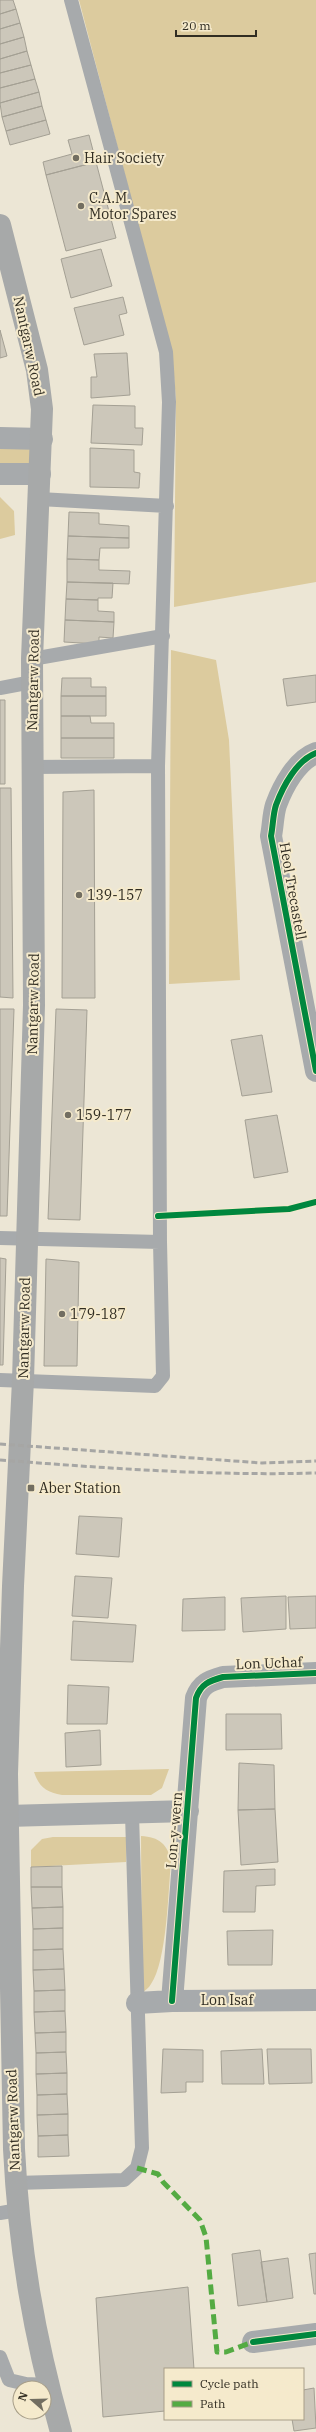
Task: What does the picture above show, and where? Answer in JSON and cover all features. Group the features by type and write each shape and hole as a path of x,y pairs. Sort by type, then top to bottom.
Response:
{"main road":[{"name":"Nantgarw Road","path":"0,225 37,370 42,409 32,659 34,1005 23,1380 6,1629 2,1775 7,1816 7,2150 15,2183 9,2212 47,2380"},
{"name":"Nantgarw Road","path":"52,2399 61,2432"}],"street":[{"path":"0,438 42,439"},
{"path":"0,474 40,474"},
{"name":"Heol Trecastell","path":"316,753 307,756 289,780 276,806 271,836 316,1070"},
{"name":"Lon Uchaf","path":"223,1677 316,1673"},
{"name":"Lon-y-wern","path":"172,2000 196,1698 200,1687 208,1681 223,1677"},
{"path":"7,1816 132,1814 188,1811"},
{"name":"Lon Isaf","path":"137,2003 172,2000 316,2000"},
{"path":"253,2342 316,2334"}],"lane":[{"path":"0,1380 155,1386 163,1376 160,1242 158,766 167,506 169,402 166,352 72,0"},
{"path":"39,499 167,506"},
{"path":"32,659 163,636"},
{"path":"0,688 32,682"},
{"path":"32,766 158,766"},
{"path":"0,1238 160,1242"},
{"path":"15,2183 124,2180 137,2168 142,2148 132,1814"},
{"path":"0,2357 9,2380 12,2381"}],"shaded area":[{"path":"79,0 316,0 316,582 174,607 176,399 172,355"},
{"path":"0,438 42,439 40,474 0,474"},
{"path":"0,497 14,511 15,535 0,539"},
{"path":"171,650 216,660 229,740 240,980 169,984"},
{"path":"169,1769 162,1788 151,1795 62,1795 44,1788 38,1782 34,1772"},
{"path":"141,1836 153,1838 162,1843 168,1850 171,1862 164,1943 156,1973 151,1984 142,1993"},
{"path":"53,1837 127,1837 126,1862 31,1867 31,1850 42,1839"}],"building":[{"path":"0,0 13,0 16,9 0,14"},
{"path":"16,9 20,23 0,29 0,14"},
{"path":"20,23 24,37 0,44 0,29"},
{"path":"24,37 27,51 0,59 0,44"},
{"path":"27,51 31,65 0,73 0,59"},
{"path":"31,65 35,79 0,88 0,73"},
{"path":"35,79 39,92 0,103 0,88"},
{"path":"39,92 42,106 2,117 0,103"},
{"path":"42,106 46,120 6,131 2,117"},
{"path":"46,120 50,134 10,145 6,131"},
{"name":"Hair Society","path":"89,135 96,162 46,175 43,162 72,154 68,140"},
{"name":"C.A.M. Motor Spares","path":"96,162 116,238 66,251 46,175"},
{"path":"101,249 112,286 71,298 61,259"},
{"path":"123,297 127,313 119,315 124,335 84,345 74,308"},
{"path":"0,330 7,356 0,358"},
{"path":"127,353 130,395 91,398 91,377 97,377 94,354"},
{"path":"93,405 135,406 135,428 143,428 142,445 91,443"},
{"path":"90,448 134,450 134,472 140,473 139,488 90,487"},
{"path":"69,512 99,513 99,524 129,526 129,538 68,536"},
{"path":"68,536 129,538 129,548 100,548 99,560 67,559"},
{"path":"67,559 99,560 99,570 130,571 129,584 67,582"},
{"path":"67,582 113,583 112,598 98,598 98,600 66,599"},
{"path":"66,599 98,600 98,611 114,612 114,622 65,620"},
{"path":"65,620 114,622 113,638 99,637 99,644 64,642"},
{"path":"316,675 316,702 287,706 283,679"},
{"path":"62,678 91,678 91,687 106,687 106,696 61,696"},
{"path":"61,696 106,696 106,716 61,716"},
{"path":"0,700 5,700 5,784 0,784"},
{"path":"61,716 90,716 91,723 114,723 114,738 61,738"},
{"path":"61,738 114,738 114,758 61,758"},
{"path":"0,788 11,788 13,998 0,997"},
{"name":"139-157","path":"94,790 95,998 62,998 63,792"},
{"path":"0,1009 14,1009 7,1216 0,1216"},
{"name":"159-177","path":"56,1009 87,1010 80,1220 48,1219"},
{"path":"262,1035 272,1092 242,1096 231,1040"},
{"path":"277,1115 288,1172 254,1178 245,1120"},
{"path":"0,1258 6,1259 3,1365 0,1365"},
{"name":"179-187","path":"46,1259 79,1262 77,1366 44,1366"},
{"path":"79,1516 122,1518 119,1557 76,1554"},
{"path":"75,1576 112,1578 108,1618 72,1616"},
{"path":"286,1596 286,1629 243,1632 241,1598"},
{"path":"316,1596 316,1628 290,1629 288,1597"},
{"path":"225,1597 225,1630 182,1631 183,1599"},
{"path":"73,1621 136,1625 133,1662 71,1660"},
{"path":"68,1685 109,1687 107,1724 67,1724"},
{"path":"226,1714 281,1714 282,1749 226,1750"},
{"path":"100,1730 101,1765 66,1767 65,1733"},
{"path":"239,1763 274,1765 275,1809 238,1810"},
{"path":"275,1809 278,1862 241,1865 238,1810"},
{"path":"62,1866 62,1887 31,1887 31,1867"},
{"path":"275,1869 275,1885 256,1886 255,1912 223,1912 224,1871"},
{"path":"31,1887 62,1887 63,1907 32,1908"},
{"path":"63,1907 63,1928 33,1929 32,1908"},
{"path":"63,1928 63,1949 33,1950 33,1929"},
{"path":"273,1930 272,1965 228,1965 227,1931"},
{"path":"63,1949 64,1969 33,1970 33,1950"},
{"path":"64,1969 65,1990 34,1991 33,1970"},
{"path":"65,1990 65,2011 34,2012 34,1991"},
{"path":"65,2011 66,2032 35,2033 34,2012"},
{"path":"66,2032 66,2052 36,2053 35,2033"},
{"path":"163,2049 203,2050 203,2082 186,2082 186,2092 161,2093"},
{"path":"262,2049 264,2084 222,2084 221,2051"},
{"path":"267,2049 311,2049 312,2083 269,2084"},
{"path":"66,2052 67,2073 36,2074 36,2053"},
{"path":"67,2073 67,2094 37,2095 36,2074"},
{"path":"67,2094 68,2114 37,2115 37,2095"},
{"path":"68,2114 68,2135 38,2136 37,2115"},
{"path":"68,2135 69,2156 38,2157 38,2136"},
{"path":"260,2250 267,2302 238,2306 232,2254"},
{"path":"316,2253 316,2294 314,2294 309,2254"},
{"path":"288,2258 293,2298 267,2302 261,2262"},
{"path":"188,2287 194,2368 164,2368 164,2411 103,2417 96,2298"},
{"path":"314,2388 316,2428 294,2431 292,2420 304,2420 304,2390"}],"railway":[{"path":"0,1444 262,1463 316,1461"},
{"path":"0,1460 197,1472 276,1474 316,1473"}],"marked path":[{"path":"137,2168 158,2174 163,2182 200,2220 206,2237 217,2352 226,2352 253,2342"}],"cycle path":[{"path":"316,753 303,761 287,782 276,805 271,836 316,1071"},
{"path":"158,1216 289,1209 316,1202"},
{"path":"172,2001 196,1698 198,1693 206,1684 223,1677 316,1673"},
{"path":"253,2342 316,2334"}],"place":[{"name":"Hair Society","path":"76,158"},
{"name":"C.A.M. Motor Spares","path":"81,206"},
{"name":"139-157","path":"79,895"},
{"name":"159-177","path":"68,1115"},
{"name":"179-187","path":"62,1314"},
{"name":"Aber Station","path":"31,1488"}]}
